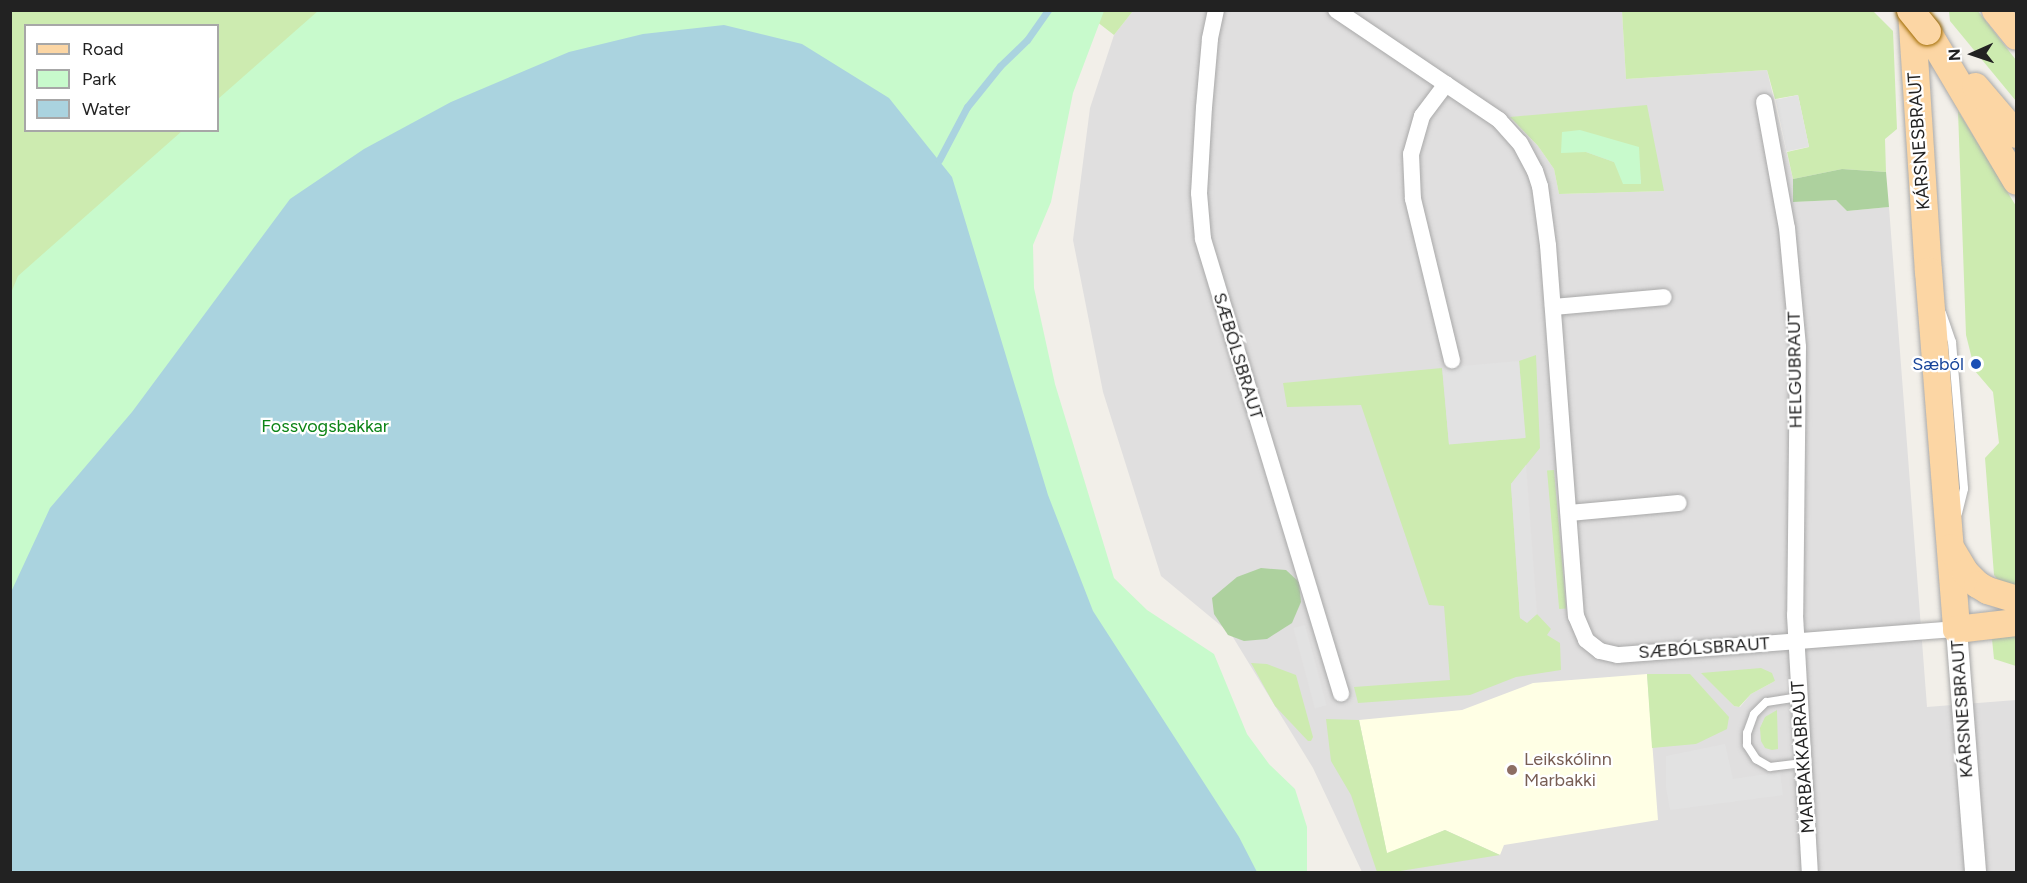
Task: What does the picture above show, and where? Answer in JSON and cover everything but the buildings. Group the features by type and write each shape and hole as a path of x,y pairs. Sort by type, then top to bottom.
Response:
{"main road":[{"path":"1995,10 2016,36"},
{"path":"1916,17 1952,66 2016,134"},
{"name":"KÁRSNESBRAUT","path":"1916,17 1928,271 1956,629"},
{"path":"1952,66 2016,181"},
{"path":"1949,545 1965,572 1977,584 1987,590 2016,599"},
{"path":"1956,629 2016,622"}],"street":[{"name":"SÆBÓLSBRAUT","path":"1216,10 1210,39 1199,193 1203,239 1341,693"},
{"name":"SÆBÓLSBRAUT","path":"1336,10 1498,120 1529,156 1543,202 1578,625 1586,640 1600,651 1617,655 1956,629"},
{"path":"1446,84 1422,116 1411,154 1413,199 1452,360"},
{"name":"HELGUBRAUT","path":"1764,102 1787,228 1798,347 1796,641"},
{"path":"1553,307 1664,297"},
{"path":"1569,513 1679,503"},
{"name":"KÁRSNESBRAUT","path":"1956,629 1975,873"},
{"name":"MARBAKKABRAUT","path":"1796,641 1810,873"}],"lane":[{"path":"1799,697 1766,702 1754,714 1747,733 1747,745 1756,759 1770,766 1803,763"}],"shaded area":[{"path":"1133,11 1622,11 1626,79 1767,70 1793,179 1793,202 1836,200 1847,211 1889,207 1927,707 2016,700 2016,872 1362,872 1313,768 1231,634 1161,576 1103,392 1073,240 1090,108 1114,35","holes":["1510,118 1664,191 1559,194 1554,169 1538,146","1702,673 1775,681 1751,694 1740,707 1734,706"]},
{"path":"1798,95 1809,147 1787,152 1776,100"},
{"path":"1519,361 1526,438 1449,444 1442,368"},
{"path":"1526,465 1537,614 1527,623 1520,618 1511,484"},
{"path":"1305,625 1326,705 1315,708 1293,628"},
{"name":"Leikskólinn Marbakki","path":"1647,674 1658,820 1504,845 1500,855 1445,830 1387,854 1359,720 1462,710 1533,683"},
{"path":"1725,744 1733,779 1780,772 1783,795 1670,810 1666,788 1666,756"}],"green space":[{"path":"11,11 413,11 11,522"},
{"name":"Fossvogsbakkar","path":"318,11 1104,11 1073,93 1051,202 1033,245 1034,288 1055,384 1114,578 1147,610 1214,654 1247,734 1269,764 1295,789 1307,827 1307,872 11,872 11,293 18,276 181,132 219,132 219,98"},
{"path":"1083,11 1133,11 1114,35"},
{"path":"1622,11 1873,11 1893,31 1897,129 1885,139 1886,172 1842,169 1793,179 1787,152 1809,147 1798,95 1775,99 1767,70 1626,79"},
{"path":"1949,11 1978,11 2016,60 2016,101 1950,21"},
{"path":"1647,105 1664,191 1559,194 1554,169 1538,146 1510,117","holes":["1638,147 1641,184 1614,162 1586,152"]},
{"path":"1958,111 2016,206 2016,588 2004,587 1994,575 1985,458 1999,443 1993,392 1975,371 1966,335"},
{"path":"1580,130 1639,147 1641,184 1623,184 1614,162 1586,152 1561,153 1562,132"},
{"path":"1842,169 1886,172 1889,207 1847,211 1836,200 1793,202 1793,179"},
{"path":"1536,355 1540,448 1511,484 1520,618 1527,622 1537,614 1551,629 1547,635 1560,643 1561,670 1516,677 1470,695 1358,703 1354,687 1450,680 1444,606 1429,605 1361,405 1287,407 1283,383 1442,368 1449,444 1525,438 1519,361"},
{"path":"1554,470 1566,608 1559,609 1547,471"},
{"path":"1261,568 1286,570 1299,582 1301,602 1292,623 1267,639 1244,641 1228,635 1214,614 1212,598 1237,577"},
{"path":"2016,634 2016,666 1994,659 1992,639"},
{"path":"1251,663 1267,664 1296,675 1313,737 1311,741 1308,741 1275,706"},
{"path":"1761,668 1772,673 1775,681 1751,694 1739,707 1734,706 1701,673"},
{"path":"1647,674 1690,674 1729,717 1727,729 1696,744 1652,748"},
{"path":"1777,710 1778,749 1772,750 1765,748 1761,741 1760,728 1765,717"},
{"path":"1326,719 1359,720 1387,853 1445,830 1500,855 1394,872 1377,872 1351,795 1331,761"}],"water":[{"path":"724,25 802,44 889,98 952,177 1048,495 1093,611 1239,837 1257,872 11,872 11,592 50,508 132,412 290,199 364,149 451,102 569,52 643,34"}],"waterway":[{"path":"939,160 967,107 1000,66 1027,40 1048,10"}],"place":[{"name":"Sæból","path":"1976,364"},
{"name":"Leikskólinn Marbakki","path":"1512,770"}]}
